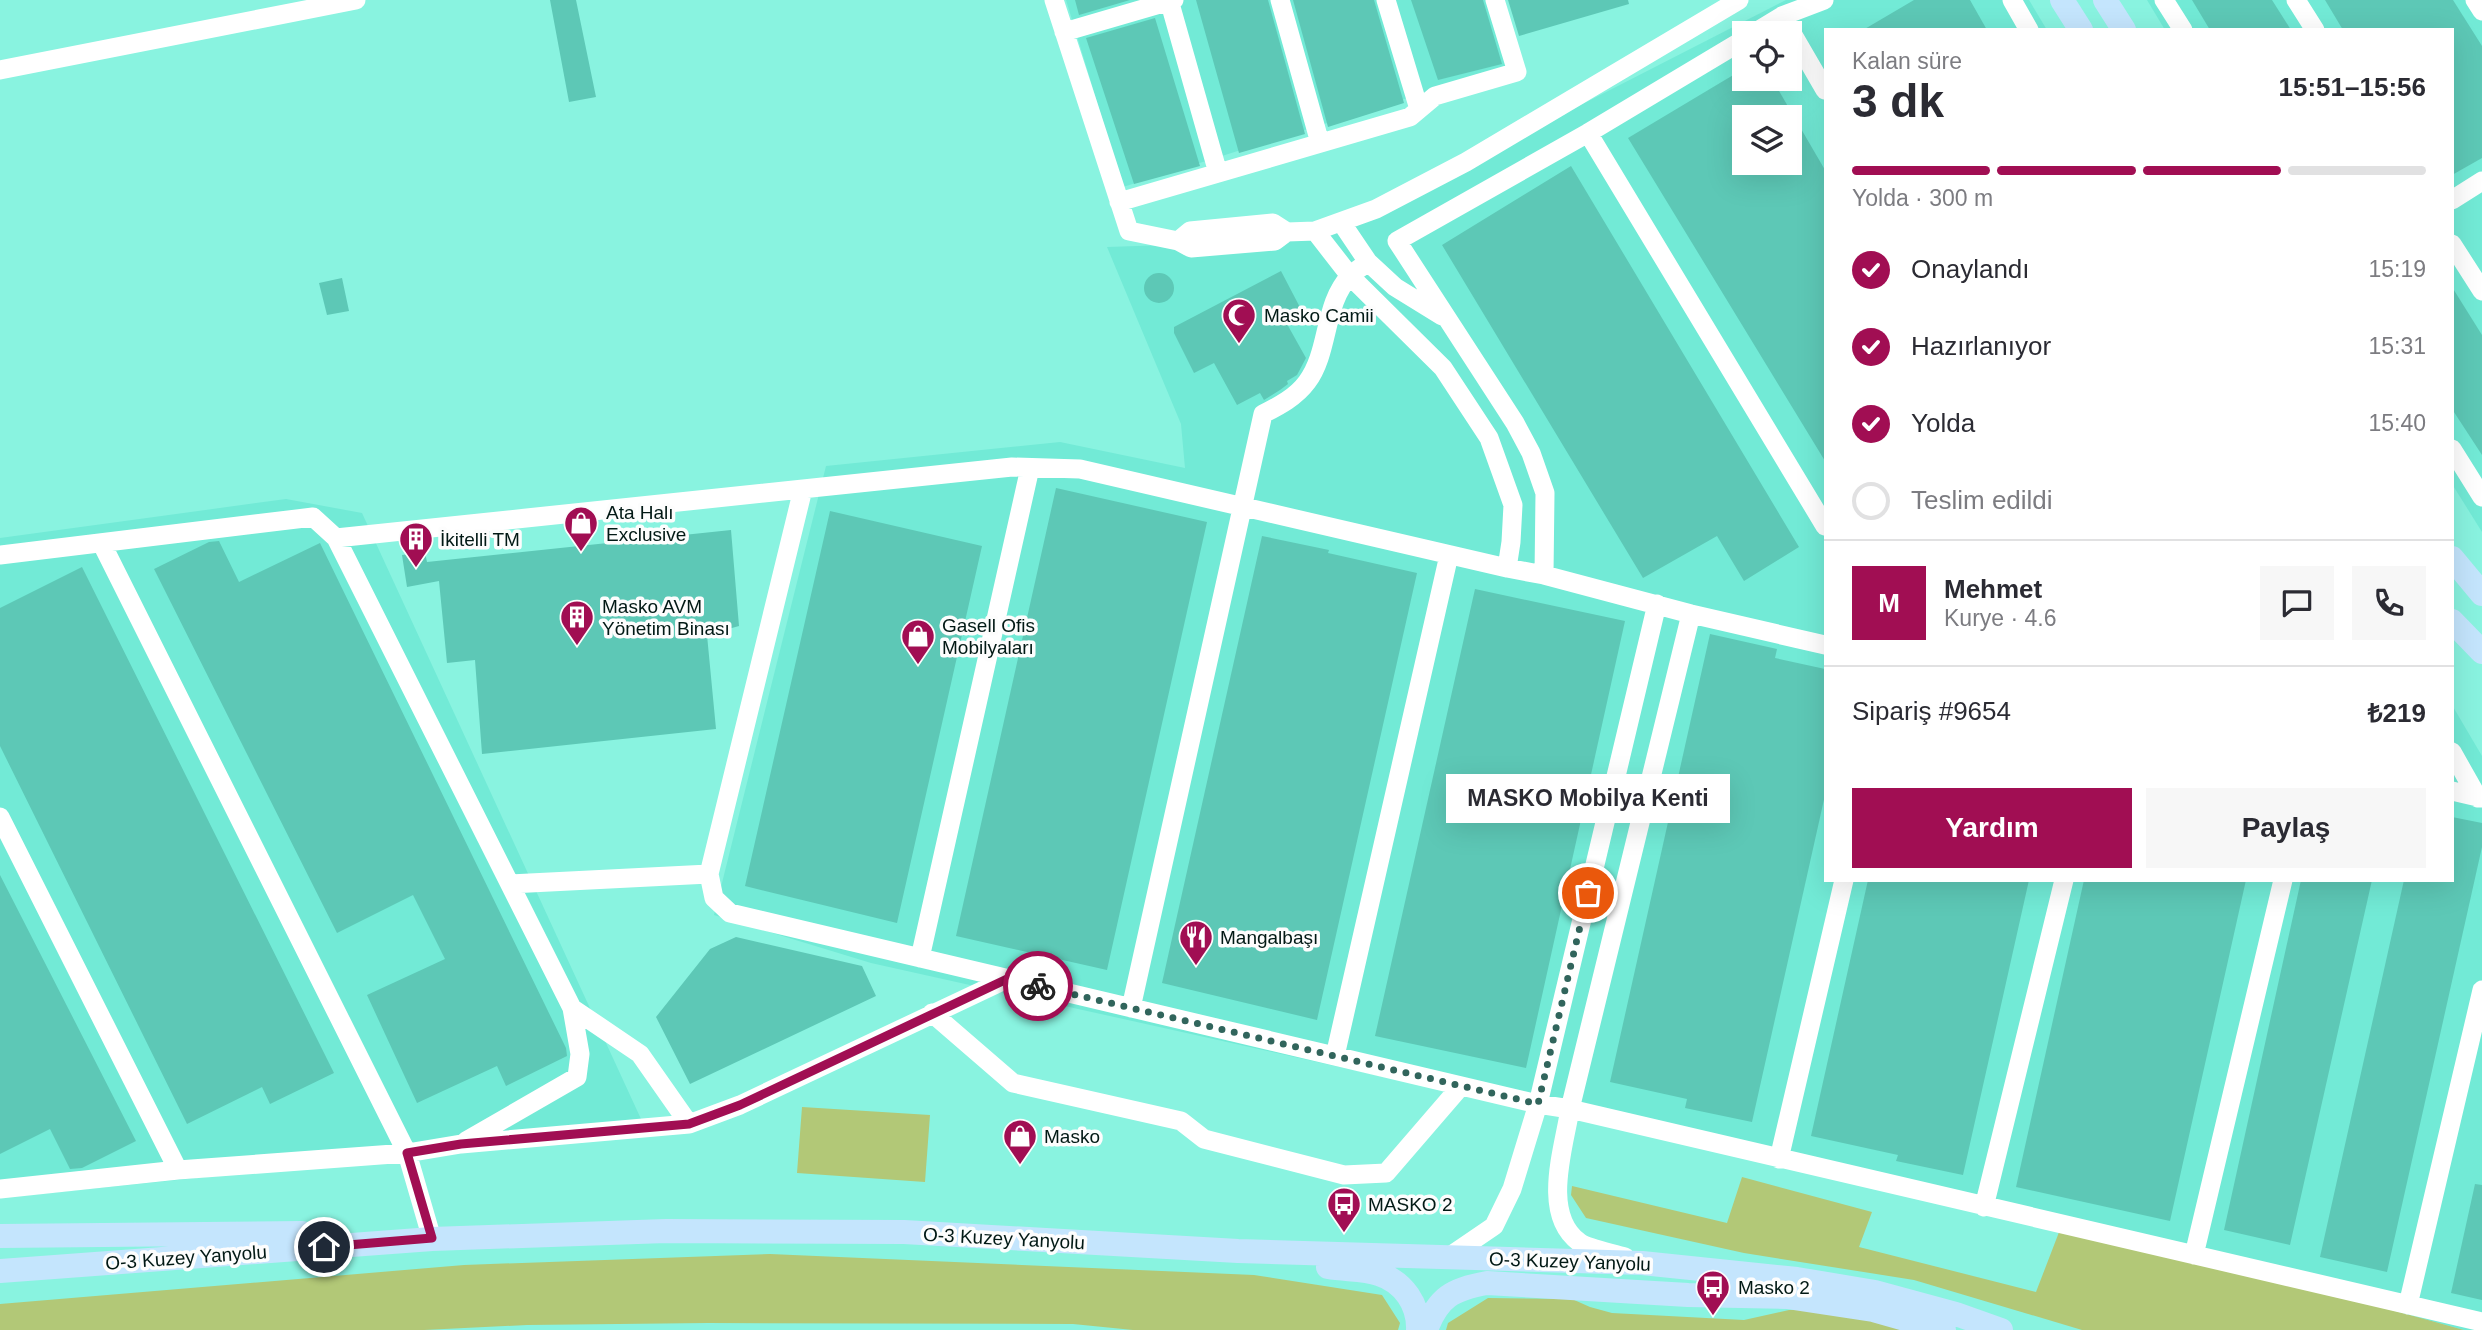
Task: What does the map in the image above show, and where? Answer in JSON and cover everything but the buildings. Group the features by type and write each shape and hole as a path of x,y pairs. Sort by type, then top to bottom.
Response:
{"main road":[{"path":"2062,0 2080,28"},
{"path":"2105,0 2123,28"},
{"path":"2454,560 2482,594"},
{"path":"2454,623 2482,652"},
{"name":"O-3 Kuzey Yanyolu","path":"0,1271 432,1238 666,1231 904,1233 1238,1251 1642,1264 1797,1279 1875,1293 1956,1314 2001,1330"},
{"path":"0,1236 301,1233 432,1238"},
{"path":"1238,1251 1379,1274 1399,1284 1414,1302 1418,1330"},
{"name":"O-3 Kuzey Yanyolu","path":"1426,1330 1439,1303 1450,1294 1467,1286 1487,1283 1688,1295 1787,1297 1873,1310 1944,1330"}],"street":[{"path":"0,70 356,0"},
{"path":"1054,0 1129,230 1178,241 1190,232 1272,223 1286,232 1315,231 1376,209 1466,162 1710,8 1739,0"},
{"path":"1064,32 1171,0 1218,173"},
{"path":"1280,0 1320,143"},
{"path":"1386,0 1419,109"},
{"path":"1119,202 1410,117 1435,96 1517,72 1495,0"},
{"path":"1774,21 1824,0"},
{"path":"2012,0 2028,28"},
{"path":"2164,0 2182,28"},
{"path":"2296,0 2314,28"},
{"path":"2475,0 2482,11"},
{"path":"1782,16 1824,88"},
{"path":"1544,575 1545,494 1531,453 1515,423 1397,241 1732,47"},
{"path":"1588,132 1824,524"},
{"path":"2454,199 2482,181"},
{"path":"1341,222 1368,262 1395,287 1446,318"},
{"path":"1315,231 1350,276 1443,368 1489,438 1513,505 1507,568"},
{"path":"2454,247 2482,291"},
{"path":"1131,1008 1263,414 1287,401 1301,390 1310,378 1319,357 1332,308 1350,276 1368,262"},
{"path":"2454,452 2482,497"},
{"path":"336,538 1012,467 1080,469 1544,575 1691,614 1824,645"},
{"path":"920,958 1030,468"},
{"path":"803,489 709,874 714,898 730,913 1538,1104 1570,1109 2482,1322"},
{"path":"0,555 313,517 336,538 572,1007 580,1054 577,1077 461,1144"},
{"path":"102,544 407,1153 432,1238"},
{"path":"1335,1056 1448,555"},
{"path":"1450,1256 1494,1226 1512,1189 1538,1104 1657,604"},
{"path":"1642,1264 1579,1242 1559,1218 1556,1192 1570,1109 1691,614"},
{"path":"2454,755 2480,798"},
{"path":"2454,792 2480,798"},
{"path":"0,817 178,1170"},
{"path":"510,884 709,874"},
{"path":"1779,1159 1844,882"},
{"path":"1984,1207 2064,882"},
{"path":"2194,1255 2283,882"},
{"path":"0,1188 178,1170 407,1153 461,1144 689,1124 740,1105 1007,979"},
{"path":"2408,1305 2482,990"},
{"path":"572,1007 639,1054 689,1124"},
{"path":"932,1013 1013,1083 1181,1121 1204,1139 1344,1175 1386,1173 1461,1086"}],"shaded area":[{"path":"1066,0 1497,0 1516,64 1123,187"},
{"path":"1786,0 2029,0 2046,28 1824,28 1824,882 2454,882 2454,708 2482,756 2482,1330 2464,1330 2218,1262 871,963 714,915 826,466 1060,442 1185,468 1181,424 1107,247 1317,240 1732,28 1732,91 1802,91 1802,21 1745,21"},
{"path":"2147,0 2482,0 2482,532 2454,487 2454,28 2164,28"},
{"path":"286,499 362,513 647,1132 0,1198 0,538"},
{"path":"802,1107 930,1115 925,1182 797,1173"},
{"path":"1742,1177 1872,1212 1859,1247 2036,1292 2061,1227 2218,1262 2464,1330 2082,1330 1914,1280 1744,1253 1586,1218 1571,1195 1572,1186 1727,1223"},
{"path":"770,1254 1254,1275 1382,1295 1400,1323 1398,1330 1133,1330 1073,1324 708,1323 527,1325 424,1330 0,1330 0,1304 464,1265"},
{"path":"1488,1298 1572,1299 1612,1313 1744,1320 1789,1310 1815,1309 1914,1330 1446,1330 1448,1323"}],"way so far":[{"path":"1038,986 1538,1104 1588,893"}],"place":[{"name":"Masko Camii","path":"1239,345"},
{"name":"Ata Halı Exclusive","path":"581,553"},
{"name":"İkitelli TM","path":"416,569"},
{"name":"Masko AVM Yönetim Binası","path":"577,647"},
{"name":"Gasell Ofis Mobilyaları","path":"918,666"},
{"name":"MASKO Mobilya Kenti","path":"1588,893"},
{"name":"Mangalbaşı","path":"1196,967"},
{"name":"Masko","path":"1020,1166"},
{"name":"MASKO 2","path":"1344,1234"},
{"name":"Masko 2","path":"1713,1317"}],"route":[{"path":"324,1247 432,1238 407,1153 461,1144 689,1124 740,1105 1007,979 1038,986"}]}
